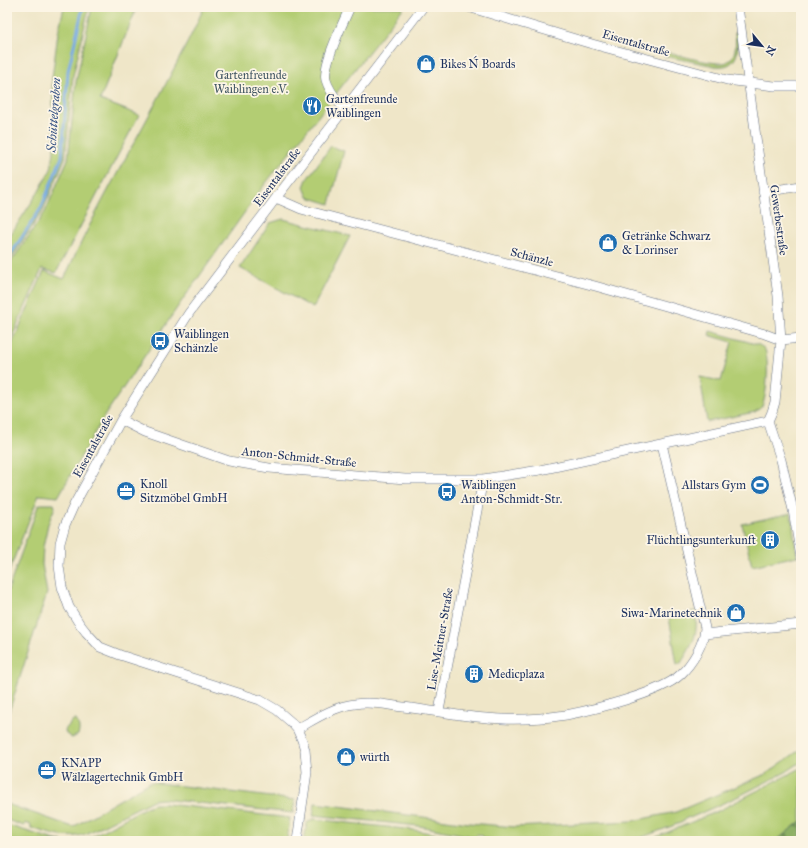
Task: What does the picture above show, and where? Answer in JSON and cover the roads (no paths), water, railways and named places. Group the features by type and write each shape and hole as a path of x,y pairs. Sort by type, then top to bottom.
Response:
{"street":[{"path":"344,109 332,93 326,79 326,70 328,59 350,7"},
{"name":"Eisentalstraße","path":"297,841 307,772 305,750 297,729 285,716 260,700 120,655 100,647 79,623 69,607 62,587 59,566 60,543 65,525 74,506 121,420 190,313 276,198 423,7"},
{"name":"Eisentalstraße","path":"468,7 679,68 727,80 774,86 801,86"},
{"name":"Gewerbestraße","path":"738,7 778,296 782,340"},
{"path":"763,192 801,186"},
{"name":"Schänzle","path":"276,198 301,209 595,286 782,340"},
{"path":"801,338 782,340 775,402 768,421 781,460 792,507 801,557"},
{"name":"Anton-Schmidt-Straße","path":"121,420 145,432 229,461 269,468 405,480 483,478 540,470 768,421"},
{"path":"297,729 321,716 354,704 373,703 483,717 517,719 566,715 620,701 656,689 679,675 692,659 704,634 704,621 681,530 662,444"},
{"name":"Lise-Meitner-Straße","path":"439,711 483,478"},
{"path":"704,634 801,624"}],"waterway":[{"name":"Schüttelgraben","path":"7,260 41,208 62,157 68,71 83,7"}],"place":[{"name":"Bikes Ń Boards","path":"426,64"},
{"name":"Gartenfreunde Waiblingen","path":"312,106"},
{"name":"Getränke Schwarz & Lorinser","path":"608,243"},
{"name":"Waiblingen Schänzle","path":"160,341"},
{"name":"Allstars Gym","path":"760,485"},
{"name":"Knoll Sitzmöbel GmbH","path":"126,491"},
{"name":"Waiblingen Anton-Schmidt-Str.","path":"447,492"},
{"name":"Flüchtlingsunterkunft","path":"770,540"},
{"name":"Siwa-Marinetechnik","path":"736,613"},
{"name":"Medicplaza","path":"474,674"},
{"name":"würth","path":"346,757"},
{"name":"KNAPP Wälzlagertechnik GmbH","path":"47,770"}],"park label":[{"name":"Gartenfreunde Waiblingen e.V.","path":"251,82"}]}
